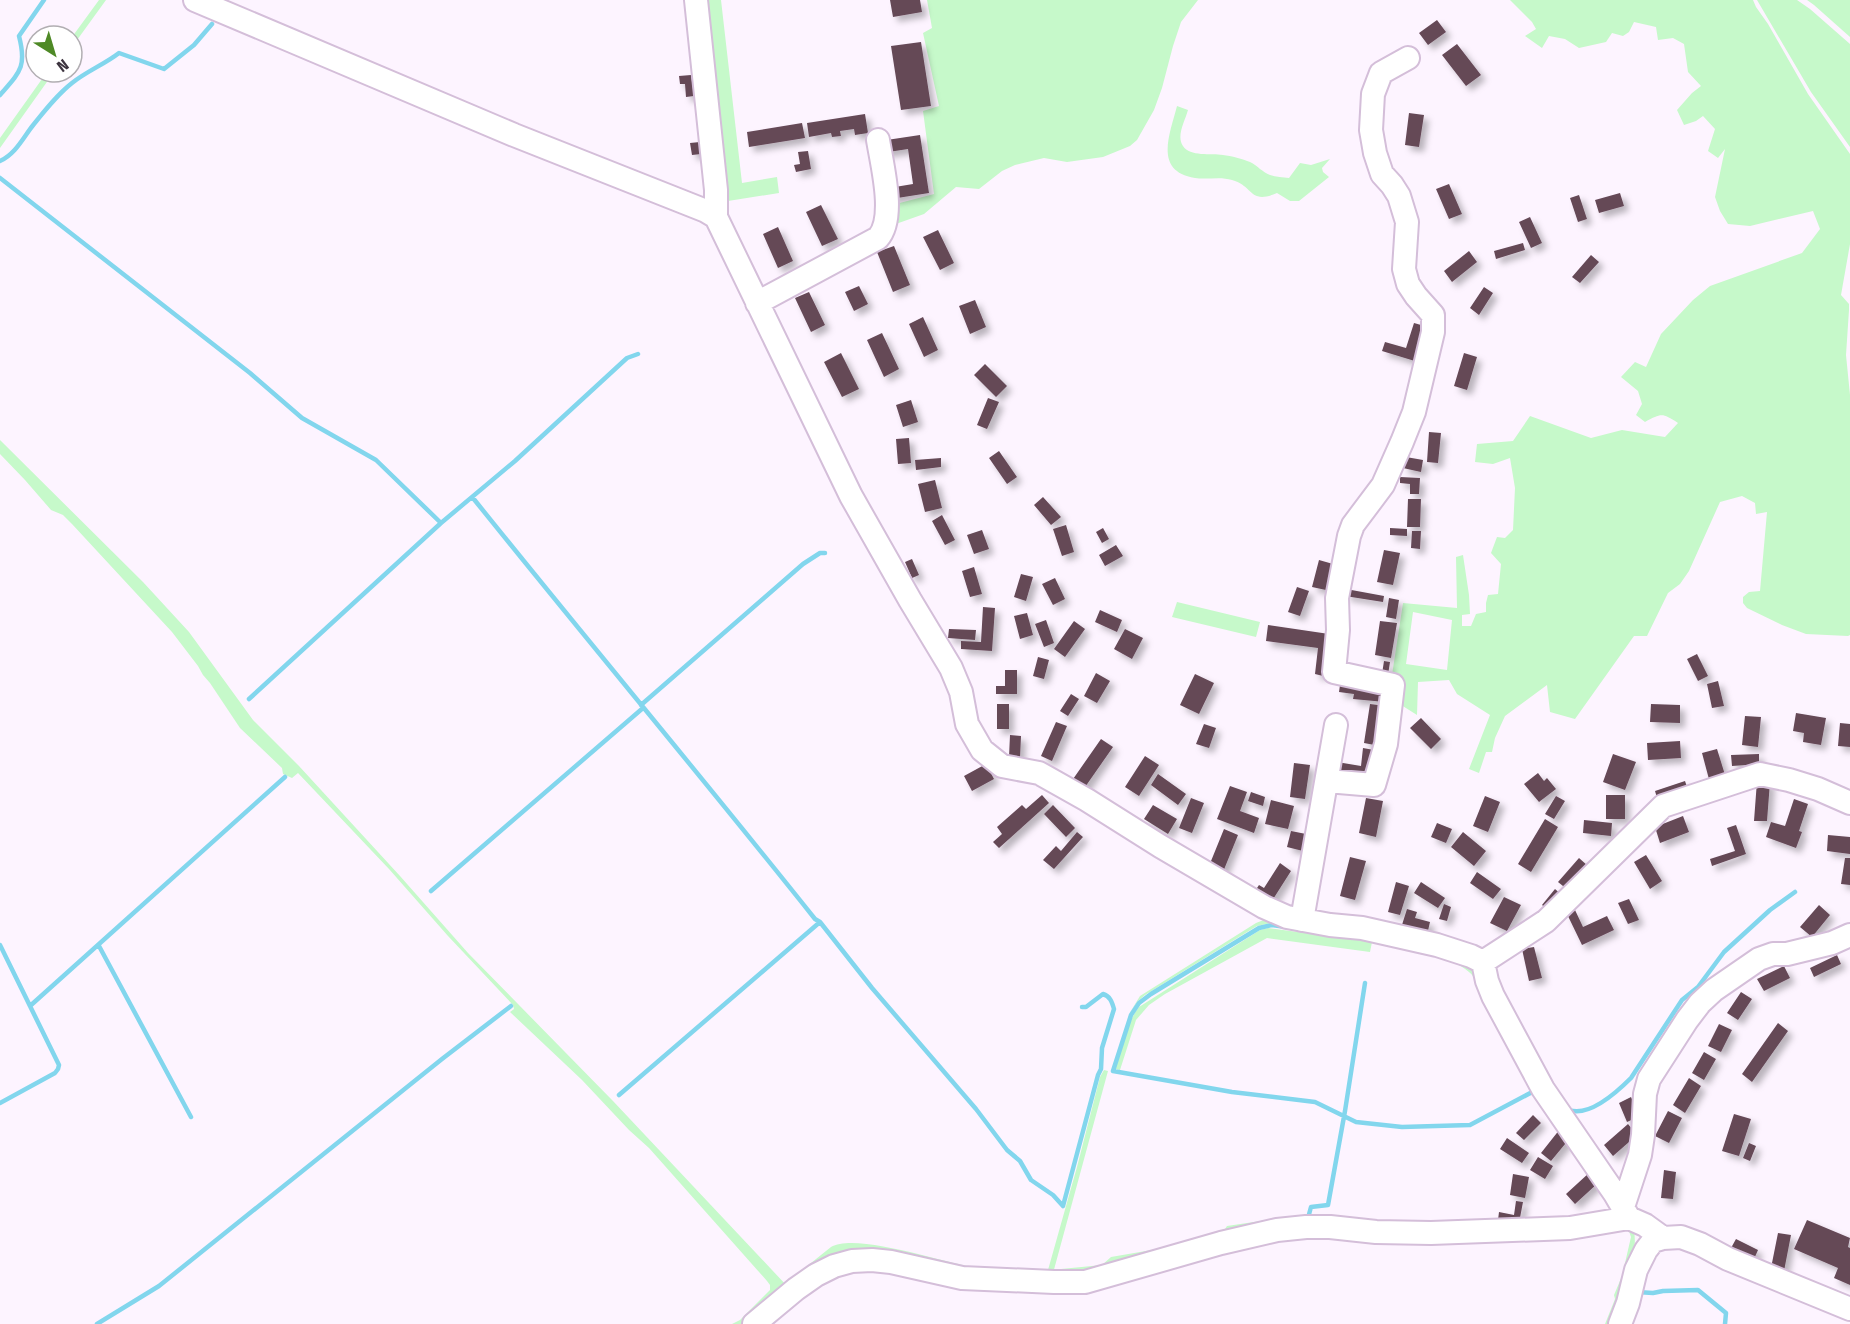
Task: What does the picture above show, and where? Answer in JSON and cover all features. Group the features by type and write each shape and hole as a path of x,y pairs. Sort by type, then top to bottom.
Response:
{"street":[{"path":"195,0 514,135 716,217"},
{"path":"696,0 716,190 716,217 851,496 951,668 961,692 967,724 982,750 1002,766 1040,773 1264,907 1287,917 1362,928 1437,945 1483,962 1493,996 1543,1089 1626,1212 1663,1238"},
{"path":"1327,780 1374,785 1386,744 1393,685 1334,672 1338,630 1337,598 1349,536 1353,525 1383,485 1402,442 1413,412 1433,332 1433,315 1408,284 1404,269 1407,222 1399,196 1382,174 1371,130 1373,94 1381,73 1407,58"},
{"path":"757,303 878,238 884,231 886,193 878,140"},
{"path":"1302,920 1336,725"},
{"path":"1483,962 1546,921 1663,806 1760,774 1818,789 1850,803"},
{"path":"1626,1212 1640,1155 1645,1094 1649,1079 1700,1003 1714,990 1759,959 1773,954 1787,954 1832,943 1850,935"},
{"path":"754,1324 816,1275 834,1266 852,1261 891,1262 962,1278 1085,1282 1221,1243 1286,1229 1330,1227 1376,1232 1431,1233 1528,1230 1570,1227 1626,1212"},
{"path":"1620,1324 1636,1270 1646,1250 1653,1240 1663,1238 1681,1237 1700,1244 1728,1259 1850,1309"}],"green space":[{"path":"99,0 106,0 84,30 84,24 81,24"},
{"path":"701,0 721,0 742,183 777,177 779,193 728,201"},
{"path":"927,0 1198,0 1181,22 1154,110 1137,140 1130,146 1103,157 1067,162 1044,158 1015,165 1002,171 979,189 956,187 924,214 893,225 892,205 934,194 923,111 939,106 923,33 932,28"},
{"path":"1510,0 1753,0 1808,94 1850,154 1850,244 1841,295 1849,304 1846,355 1850,395 1850,635 1806,634 1747,608 1743,603 1743,597 1749,592 1760,591 1767,512 1756,514 1755,503 1742,496 1720,502 1689,571 1680,584 1668,593 1647,636 1634,636 1575,719 1550,712 1547,685 1505,716 1495,738 1492,752 1486,752 1479,773 1469,769 1490,715 1457,694 1449,680 1418,682 1417,715 1398,703 1402,678 1392,675 1403,603 1457,608 1456,557 1463,555 1469,595 1470,614 1462,615 1462,626 1471,626 1476,614 1486,612 1488,595 1498,594 1501,564 1491,553 1497,537 1505,538 1513,530 1515,488 1510,458 1493,464 1475,462 1477,444 1513,441 1530,416 1591,438 1622,430 1665,437 1678,423 1662,415 1645,422 1636,415 1642,404 1638,391 1621,377 1635,362 1646,367 1661,334 1693,300 1710,286 1802,253 1820,229 1813,211 1750,226 1728,224 1715,197 1725,149 1718,158 1708,151 1715,129 1703,116 1684,125 1677,110 1701,86 1688,72 1684,44 1673,38 1658,40 1656,27 1634,22 1629,32 1623,36 1612,33 1606,42 1579,48 1565,39 1549,36 1542,48 1525,36 1536,29","holes":["1413,612 1452,620 1447,670 1406,664"]},
{"path":"1757,0 1797,0 1850,44 1850,147 1811,92"},
{"path":"1807,0 1850,0 1850,37 1814,5"},
{"path":"38,84 45,84 0,148 0,138"},
{"path":"1177,106 1188,110 1180,138 1183,146 1191,152 1237,158 1250,162 1270,175 1289,178 1300,163 1311,165 1330,159 1322,168 1329,177 1299,201 1290,201 1277,193 1256,196 1239,183 1227,179 1195,178 1182,174 1173,168 1168,150"},
{"path":"0,440 143,582 189,632 253,720 299,766 468,953 613,1101 788,1287 746,1324 732,1324 740,1320 770,1290 767,1281 649,1148 510,1012 514,1009 513,1005 298,773 292,778 283,774 282,768 240,728 172,632 72,524 63,515 51,510 0,454"},
{"path":"1177,602 1260,622 1256,637 1172,617"},
{"path":"1274,916 1302,923 1387,936 1437,949 1476,963 1538,1086 1531,1088 1478,983 1470,973 1450,961 1372,942 1370,952 1267,938 1149,1005 1136,1020 1120,1070 1115,1069 1127,1029 1139,1007 1260,930 1268,928 1349,939 1349,933 1275,922 1257,926 1145,995 1129,1014 1140,996 1256,923"},
{"path":"1104,1070 1108,1071 1052,1277 1013,1276 882,1256 791,1279 831,1247 843,1243 881,1246 979,1268 1048,1270 1100,1077"},
{"path":"1288,1217 1306,1217 1058,1277 1061,1269 1102,1265 1111,1257 1163,1248 1225,1229 1227,1226"},
{"path":"1628,1228 1634,1231 1632,1266 1613,1324 1605,1324 1622,1276 1631,1237"}],"building":[{"path":"890,0 920,0 922,12 893,17"},
{"path":"1437,20 1446,32 1428,45 1419,33"},
{"path":"921,42 931,106 901,110 891,46"},
{"path":"1457,44 1481,75 1466,86 1442,55"},
{"path":"691,75 694,96 686,97 685,84 680,84 679,76"},
{"path":"1409,113 1424,115 1419,147 1405,145"},
{"path":"865,114 868,133 855,135 854,129 840,131 841,136 832,137 831,133 809,137 807,123"},
{"path":"802,123 805,138 749,147 747,132"},
{"path":"920,135 929,193 891,199 889,188 913,184 908,149 882,153 880,141"},
{"path":"700,142 701,154 692,155 690,143"},
{"path":"808,151 811,169 796,172 794,165 800,164 798,152"},
{"path":"1449,184 1462,214 1449,219 1436,189"},
{"path":"1620,193 1624,206 1599,213 1595,200"},
{"path":"1579,195 1587,219 1578,222 1570,198"},
{"path":"821,205 838,239 822,246 806,212"},
{"path":"1530,217 1542,243 1531,248 1519,222"},
{"path":"778,227 793,261 778,268 763,234"},
{"path":"938,230 954,263 940,270 923,237"},
{"path":"1523,243 1525,250 1496,259 1494,251"},
{"path":"894,246 910,285 893,292 877,252"},
{"path":"1469,251 1477,262 1452,282 1444,271"},
{"path":"1591,255 1599,262 1580,283 1572,277"},
{"path":"859,286 868,304 854,311 845,292"},
{"path":"1484,287 1493,293 1479,315 1470,308"},
{"path":"809,292 825,325 811,332 795,298"},
{"path":"975,300 986,327 970,334 959,306"},
{"path":"923,317 938,350 924,357 909,324"},
{"path":"1414,323 1428,327 1418,362 1382,351 1385,342 1406,348"},
{"path":"882,333 899,369 884,377 867,340"},
{"path":"841,353 859,389 842,397 824,362"},
{"path":"1464,353 1477,357 1467,390 1454,386"},
{"path":"985,364 1007,386 996,397 974,375"},
{"path":"988,398 999,402 987,429 977,425"},
{"path":"911,400 918,422 903,427 896,405"},
{"path":"1429,432 1441,433 1438,463 1427,462"},
{"path":"909,438 911,463 898,464 896,439"},
{"path":"999,451 1017,477 1007,484 989,458"},
{"path":"1406,457 1423,460 1421,472 1403,468"},
{"path":"941,458 941,467 916,470 915,460"},
{"path":"1400,477 1420,478 1419,494 1410,494 1410,484 1400,483"},
{"path":"935,480 942,508 925,512 918,484"},
{"path":"1043,497 1061,517 1051,525 1034,505"},
{"path":"1408,499 1421,499 1420,527 1407,527"},
{"path":"942,515 955,540 945,545 932,521"},
{"path":"1066,525 1074,552 1062,556 1053,529"},
{"path":"1103,528 1109,539 1102,543 1096,532"},
{"path":"1390,528 1407,529 1407,536 1390,535"},
{"path":"982,530 989,549 974,554 967,535"},
{"path":"1412,531 1421,531 1420,549 1411,548"},
{"path":"1116,545 1123,556 1105,566 1099,555"},
{"path":"1384,550 1400,553 1393,585 1377,582"},
{"path":"912,559 919,575 912,578 905,562"},
{"path":"1319,560 1333,564 1326,590 1312,587"},
{"path":"974,567 982,594 970,597 962,571"},
{"path":"1021,574 1033,577 1026,601 1014,597"},
{"path":"1055,578 1065,599 1053,605 1042,584"},
{"path":"1297,587 1309,591 1300,616 1288,612"},
{"path":"1346,589 1384,596 1383,602 1345,596"},
{"path":"1389,598 1399,600 1396,619 1386,617"},
{"path":"983,607 995,608 992,651 961,649 961,641 981,642"},
{"path":"1100,610 1122,620 1117,632 1095,622"},
{"path":"1027,613 1033,635 1020,639 1014,616"},
{"path":"1046,620 1054,643 1044,647 1035,624"},
{"path":"1074,621 1085,629 1065,657 1054,649"},
{"path":"1380,621 1397,623 1391,658 1375,655"},
{"path":"1268,625 1329,634 1323,676 1315,674 1318,648 1266,641"},
{"path":"949,629 976,630 975,640 948,638"},
{"path":"1125,629 1143,638 1132,659 1114,649"},
{"path":"1697,654 1708,676 1698,681 1687,659"},
{"path":"1038,657 1049,660 1044,679 1033,676"},
{"path":"1384,661 1390,662 1388,675 1382,674"},
{"path":"1005,670 1017,670 1017,694 996,694 996,686 1005,686"},
{"path":"1096,673 1110,681 1097,703 1084,696"},
{"path":"1195,674 1214,683 1199,714 1180,705"},
{"path":"1341,678 1387,687 1385,702 1353,699 1354,694 1339,692"},
{"path":"1718,681 1724,706 1712,708 1707,684"},
{"path":"1071,694 1079,699 1068,716 1060,711"},
{"path":"997,704 1009,704 1009,729 997,729"},
{"path":"1370,704 1386,706 1380,746 1364,743"},
{"path":"1651,704 1680,705 1680,723 1650,722"},
{"path":"1796,713 1826,718 1821,745 1803,742 1804,733 1793,731"},
{"path":"1745,716 1761,717 1758,747 1742,745"},
{"path":"1421,718 1441,739 1431,749 1410,728"},
{"path":"1056,722 1067,726 1052,761 1041,756"},
{"path":"1840,723 1850,724 1850,747 1838,746"},
{"path":"1204,724 1216,728 1209,748 1196,744"},
{"path":"1010,735 1021,736 1020,758 1009,757"},
{"path":"1101,739 1113,747 1083,790 1071,782"},
{"path":"1680,741 1681,758 1648,760 1647,743"},
{"path":"1363,748 1374,750 1369,780 1335,775 1337,762 1361,766"},
{"path":"1717,749 1726,778 1710,783 1702,753"},
{"path":"1613,754 1636,762 1625,790 1603,782"},
{"path":"1759,754 1759,764 1732,766 1731,755"},
{"path":"1145,756 1159,765 1139,796 1125,787"},
{"path":"1294,763 1310,765 1305,799 1290,797"},
{"path":"986,764 994,779 972,791 964,776"},
{"path":"1538,773 1544,781 1547,778 1556,789 1539,802 1524,784"},
{"path":"1158,774 1186,794 1178,805 1151,785"},
{"path":"1685,781 1688,790 1658,801 1655,791"},
{"path":"1757,781 1770,782 1767,821 1754,821"},
{"path":"1230,786 1247,792 1240,811 1259,818 1254,833 1217,819"},
{"path":"1251,792 1265,797 1263,806 1248,801"},
{"path":"1042,795 1049,803 999,848 993,842 1002,834 997,827 1022,805 1026,809"},
{"path":"1606,795 1625,795 1625,819 1606,819"},
{"path":"1485,796 1500,802 1488,832 1473,826"},
{"path":"1556,796 1565,801 1554,819 1545,814"},
{"path":"1191,798 1204,803 1192,833 1179,828"},
{"path":"1366,798 1383,801 1376,837 1359,833"},
{"path":"1794,799 1808,804 1796,848 1766,837 1771,822 1785,826"},
{"path":"1271,800 1294,806 1288,829 1265,824"},
{"path":"1053,805 1075,828 1066,837 1044,814"},
{"path":"1153,805 1177,819 1168,834 1144,819"},
{"path":"1683,816 1689,832 1660,843 1655,827"},
{"path":"1545,819 1558,827 1531,872 1518,864"},
{"path":"1584,820 1612,823 1611,836 1583,833"},
{"path":"1437,823 1452,829 1446,843 1431,837"},
{"path":"1736,825 1746,854 1712,866 1710,859 1735,851 1727,828"},
{"path":"1224,829 1238,835 1223,872 1209,866"},
{"path":"1291,831 1311,835 1307,852 1287,847"},
{"path":"1077,832 1083,837 1054,869 1043,860 1056,846 1061,851"},
{"path":"1463,832 1486,851 1474,866 1451,847"},
{"path":"1828,835 1850,837 1850,854 1827,851"},
{"path":"1646,855 1662,881 1650,889 1634,862"},
{"path":"1350,857 1366,861 1355,900 1340,896"},
{"path":"1579,858 1588,866 1568,890 1558,882"},
{"path":"1845,858 1850,858 1850,885 1841,884"},
{"path":"1280,863 1291,871 1270,904 1253,894 1259,885 1264,888"},
{"path":"1477,872 1501,889 1493,899 1470,883"},
{"path":"1396,882 1409,886 1400,915 1388,912"},
{"path":"1421,882 1445,898 1438,908 1414,893"},
{"path":"1555,889 1563,896 1551,912 1542,905"},
{"path":"1504,897 1521,905 1507,931 1490,923"},
{"path":"1629,899 1639,920 1628,924 1618,903"},
{"path":"1444,904 1451,907 1447,921 1439,919"},
{"path":"1819,905 1830,915 1812,937 1800,927"},
{"path":"1407,909 1417,912 1415,918 1430,922 1427,935 1401,928"},
{"path":"1575,910 1583,927 1607,916 1614,930 1582,945 1567,914"},
{"path":"1534,947 1542,978 1529,981 1522,949"},
{"path":"1837,955 1841,964 1814,977 1810,968"},
{"path":"1784,966 1790,978 1764,991 1757,979"},
{"path":"1741,992 1752,999 1738,1020 1727,1013"},
{"path":"1778,1023 1788,1031 1752,1082 1742,1074"},
{"path":"1719,1024 1732,1030 1721,1052 1708,1046"},
{"path":"1704,1052 1716,1059 1704,1080 1692,1073"},
{"path":"1689,1078 1701,1086 1685,1113 1673,1105"},
{"path":"1631,1097 1640,1116 1627,1122 1619,1103"},
{"path":"1668,1111 1682,1118 1669,1143 1655,1136"},
{"path":"1734,1114 1751,1119 1739,1156 1722,1151"},
{"path":"1533,1115 1541,1123 1524,1140 1516,1133"},
{"path":"1628,1124 1637,1135 1613,1156 1604,1145"},
{"path":"1560,1129 1570,1138 1551,1161 1541,1153"},
{"path":"1507,1138 1529,1153 1522,1163 1500,1149"},
{"path":"1749,1143 1756,1146 1750,1161 1743,1158"},
{"path":"1538,1157 1553,1166 1545,1179 1530,1170"},
{"path":"1664,1170 1676,1172 1673,1199 1661,1198"},
{"path":"1589,1173 1598,1183 1575,1204 1566,1194"},
{"path":"1513,1174 1529,1177 1525,1198 1510,1195"},
{"path":"1516,1201 1523,1202 1519,1223 1498,1220 1499,1212 1514,1215"},
{"path":"1807,1220 1850,1238 1848,1247 1850,1248 1850,1285 1834,1278 1838,1268 1794,1249"},
{"path":"1778,1233 1791,1235 1784,1271 1771,1268"},
{"path":"1736,1239 1758,1250 1754,1259 1731,1248"}],"waterway":[{"path":"0,95 13,80 22,62 19,36 44,0"},
{"path":"0,161 15,149 57,97 84,75 119,53 164,69 194,45 212,24"},
{"path":"0,178 250,373 302,418 376,460 441,523"},
{"path":"249,699 441,523 515,461 627,358 638,354"},
{"path":"473,498 815,919 820,922 872,988 976,1109 1007,1150 1020,1161 1031,1180 1053,1195 1063,1206"},
{"path":"641,705 803,564 820,553 825,553"},
{"path":"431,891 643,708"},
{"path":"30,1006 285,777"},
{"path":"1569,1110 1577,1111 1594,1107 1625,1084 1682,1000 1698,987 1724,952 1770,910 1795,892"},
{"path":"619,1095 820,922"},
{"path":"1286,927 1272,925 1259,928 1139,1003 1131,1015 1113,1071 1232,1092 1315,1102 1356,1122 1402,1127 1470,1125 1536,1090"},
{"path":"0,945 59,1065 55,1073 0,1103"},
{"path":"99,946 191,1117"},
{"path":"1308,1218 1311,1207 1328,1205 1365,983"},
{"path":"1063,1206 1101,1069 1102,1048 1114,1009 1109,998 1103,994 1086,1007 1082,1007"},
{"path":"97,1324 159,1286 511,1006"},
{"path":"1637,1292 1698,1290 1726,1313 1725,1324"}]}
